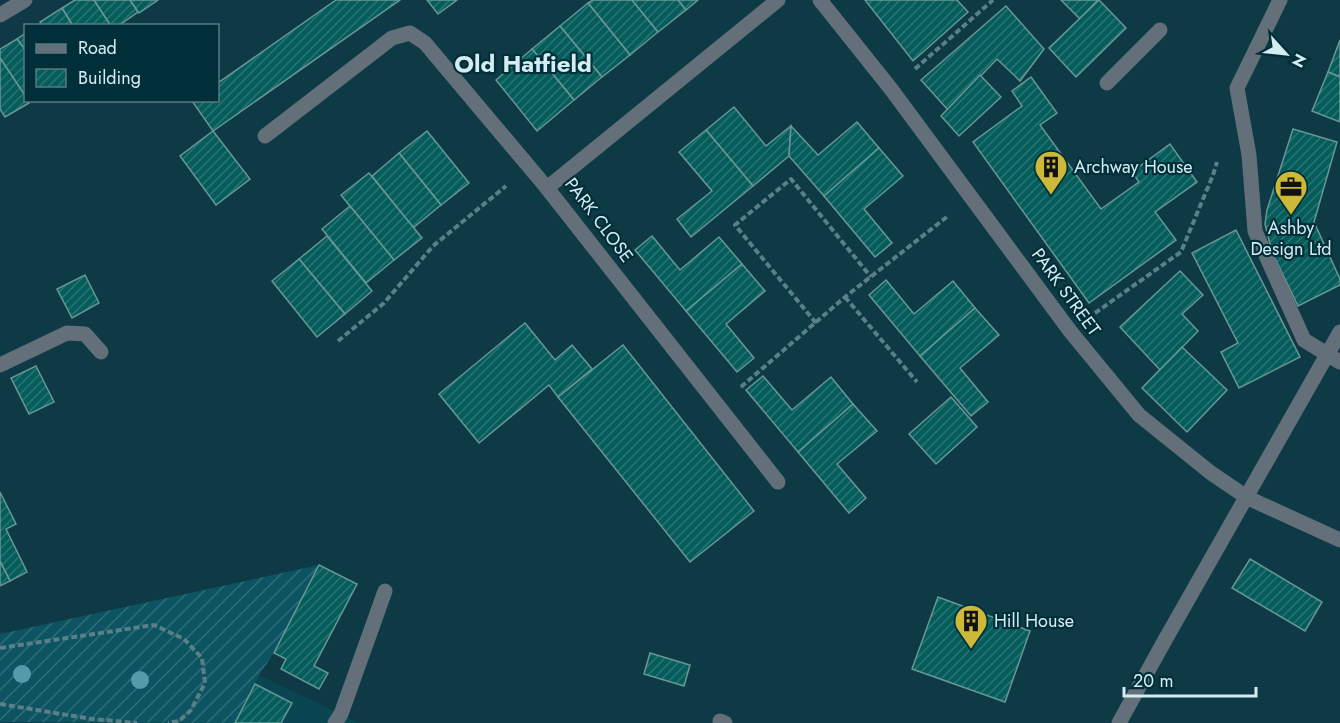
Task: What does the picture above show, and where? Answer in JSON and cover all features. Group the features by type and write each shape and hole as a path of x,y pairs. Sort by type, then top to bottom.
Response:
{"street":[{"path":"0,15 25,0"},
{"name":"PARK CLOSE","path":"778,0 547,188 778,482"},
{"name":"PARK STREET","path":"820,0 891,89 1070,331 1139,415 1186,454 1248,498 1340,540"},
{"path":"1280,0 1237,88 1249,155 1255,231 1304,340 1340,362"},
{"path":"1107,83 1160,30"},
{"path":"265,136 392,38 410,33 426,43 547,188"},
{"path":"1119,723 1340,332"},
{"path":"0,365 67,333 86,334 101,352"},
{"path":"335,723 341,714 385,591"}],"path":[{"path":"891,89 993,0"},
{"path":"1070,331 1181,252 1213,175 1219,153"},
{"path":"338,341 384,303 433,246 500,190 531,168"},
{"path":"816,322 735,225 791,179 871,277"},
{"path":"719,406 845,297 972,197"},
{"path":"845,297 917,382"},
{"path":"0,648 154,625 184,639 202,658 205,683 191,710 179,721 168,723"},
{"path":"0,704 92,719 137,723"}],"shaded area":[{"path":"319,565 235,723 0,722 0,634"},
{"path":"259,675 359,723 235,723"}],"building":[{"path":"75,0 94,0 110,24 72,24 62,8"},
{"path":"94,0 130,0 138,12 121,24 110,24"},
{"path":"130,0 158,0 139,13"},
{"path":"336,0 400,0 213,131 193,102 219,102 219,82"},
{"path":"427,0 457,0 438,14"},
{"path":"593,0 632,0 658,32 630,55 588,3"},
{"path":"632,0 678,0 686,10 658,32"},
{"path":"678,0 698,0 686,10"},
{"path":"865,0 957,0 968,12 913,61"},
{"path":"1061,0 1098,0 1080,19"},
{"path":"1099,0 1126,28 1076,77 1049,48"},
{"path":"588,3 630,55 602,77 560,26"},
{"path":"1006,6 1044,49 1020,81 997,59 948,110 921,80"},
{"path":"62,8 72,24 41,24 40,22"},
{"path":"560,26 602,77 574,100 532,49"},
{"path":"24,34 24,48 17,39"},
{"path":"17,39 24,48 24,94 0,58 0,49"},
{"path":"1340,40 1340,77 1328,72"},
{"path":"532,49 574,100 537,131 496,80"},
{"path":"0,58 24,94 24,102 29,103 5,117 0,109"},
{"path":"1328,72 1340,77 1340,122 1312,111"},
{"path":"980,75 1001,97 959,136 941,116"},
{"name":"Archway House","path":"1031,77 1057,113 1040,125 1101,209 1139,182 1132,172 1170,144 1197,182 1155,212 1176,240 1089,303 973,142 1022,106 1012,91"},
{"path":"734,107 766,146 791,126 789,156 753,186 706,130"},
{"path":"857,122 879,148 824,196 789,156 791,126 818,155"},
{"name":"Ashby Design Ltd","path":"1293,129 1337,142 1314,222 1340,279 1340,285 1298,306 1272,252 1265,224 1267,210"},
{"path":"706,130 753,186 691,237 677,219 712,191 679,152"},
{"path":"213,131 250,179 216,205 180,156"},
{"path":"427,131 469,183 441,205 399,153"},
{"path":"879,148 903,176 864,209 892,243 875,257 824,196"},
{"path":"399,153 441,205 413,228 372,176"},
{"path":"369,173 422,238 394,260 341,195"},
{"path":"350,206 394,260 366,283 322,229"},
{"path":"1236,230 1300,357 1239,388 1221,352 1238,343 1192,253"},
{"path":"327,236 372,291 345,314 299,259"},
{"path":"652,236 680,270 719,237 742,264 686,311 635,250"},
{"path":"299,259 345,314 317,337 272,281"},
{"path":"742,264 765,291 726,324 754,358 737,372 686,311"},
{"path":"1180,271 1203,295 1182,314 1198,331 1160,370 1120,327"},
{"path":"85,275 99,303 72,318 57,289"},
{"path":"886,280 914,314 953,281 975,308 920,356 869,295"},
{"path":"975,308 999,335 960,368 988,402 971,416 920,356"},
{"path":"525,323 555,360 572,345 592,369 558,397 549,385 479,443 439,394"},
{"path":"623,345 754,511 690,562 558,397"},
{"path":"1182,347 1227,390 1187,432 1142,388"},
{"path":"36,366 54,402 29,414 11,378"},
{"path":"763,376 792,410 831,377 853,404 798,452 746,390"},
{"path":"951,397 977,427 936,464 909,434"},
{"path":"853,404 877,431 837,464 866,498 849,513 798,452"},
{"path":"0,492 16,524 6,529 27,572 10,581 0,561"},
{"path":"1250,559 1322,602 1305,631 1232,588"},
{"path":"0,561 10,581 0,586"},
{"path":"319,565 357,584 314,666 328,673 319,689 281,669 286,659 274,653"},
{"name":"Hill House","path":"938,597 1030,631 1005,702 912,669"},
{"path":"650,653 690,665 684,686 644,674"},
{"path":"255,684 292,703 281,723 235,723"}],"place":[{"name":"Archway House","path":"1051,196"},
{"name":"Ashby Design Ltd","path":"1291,216"},
{"name":"Hill House","path":"971,650"}],"district":[{"name":"Old Hatfield","path":"523,63"}]}
